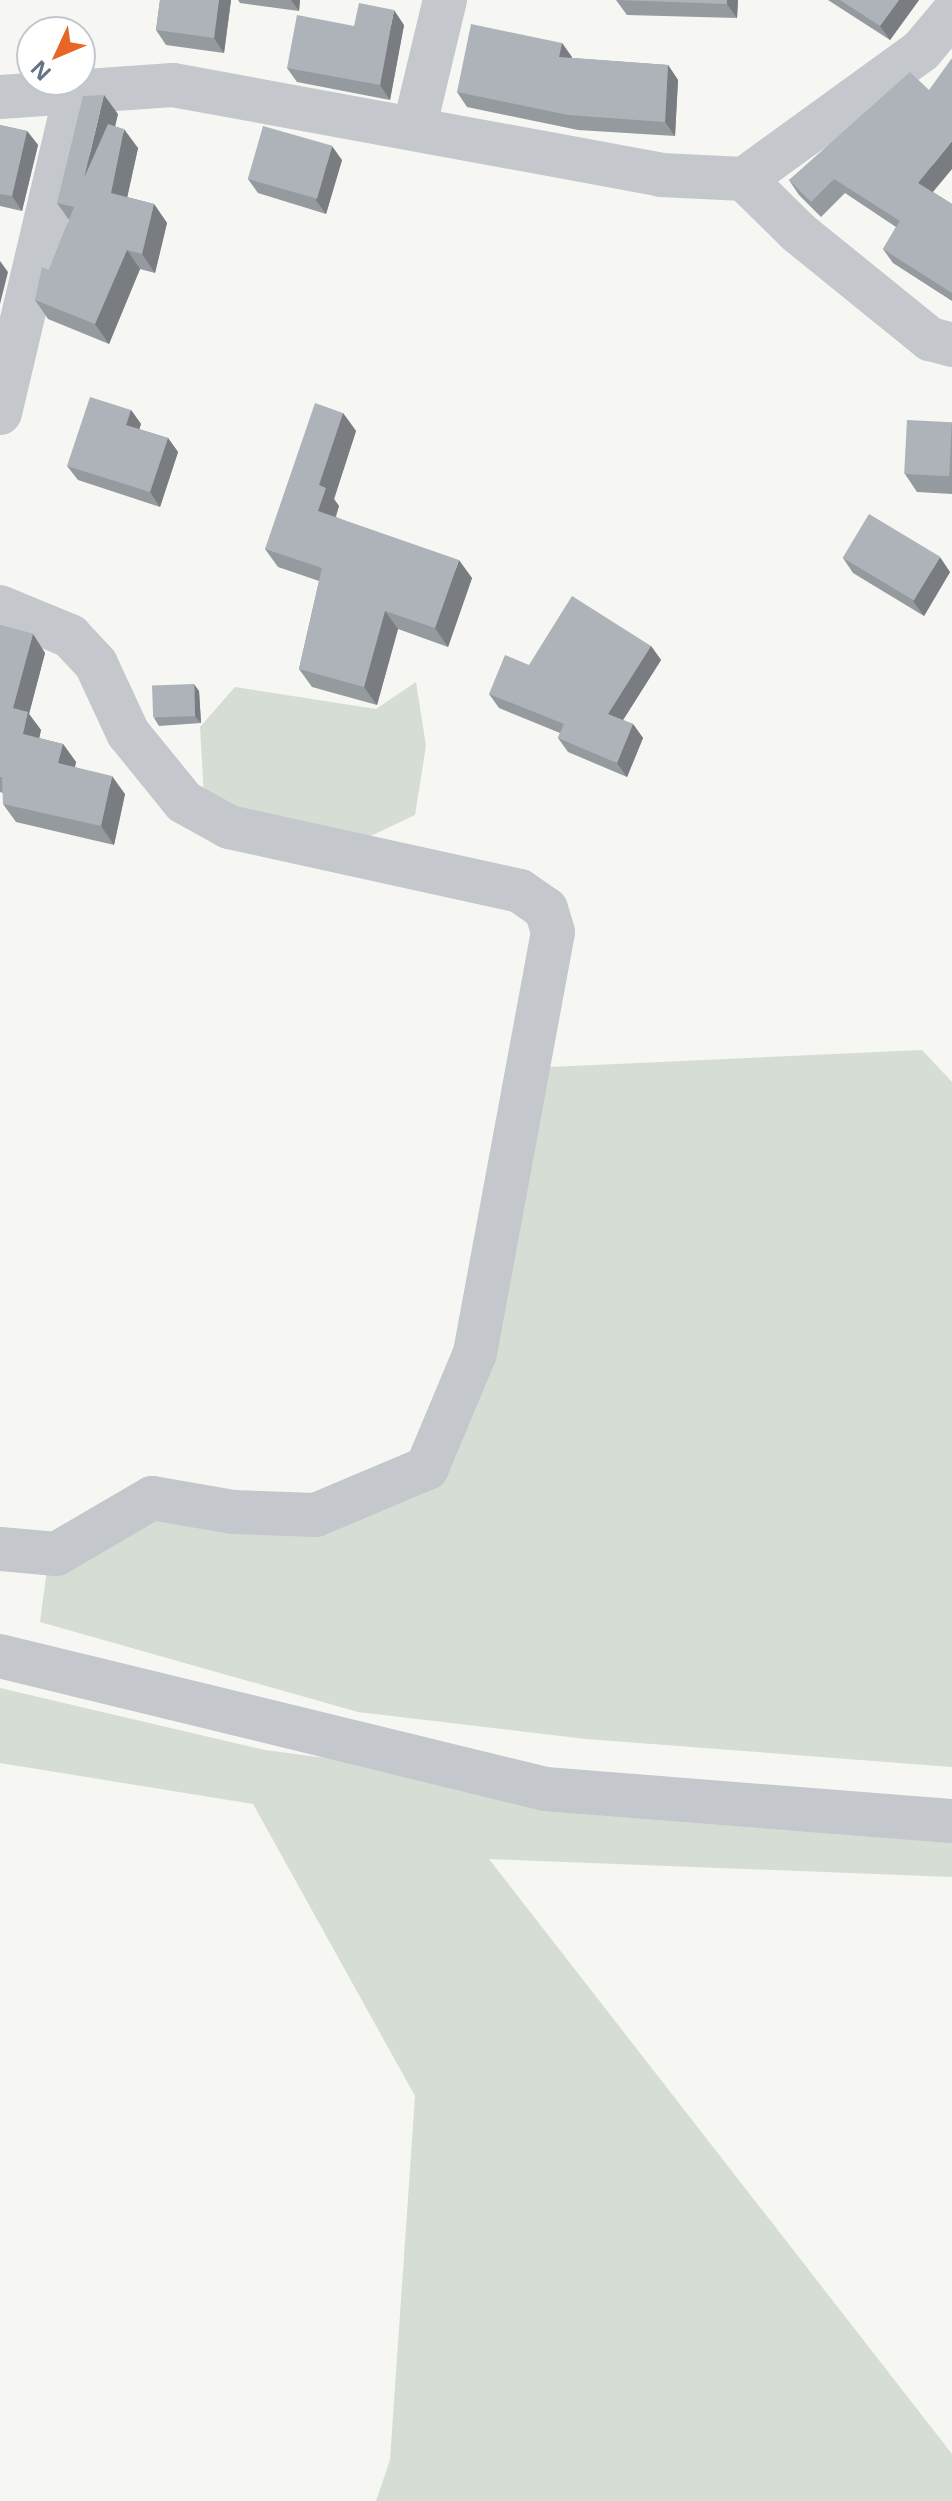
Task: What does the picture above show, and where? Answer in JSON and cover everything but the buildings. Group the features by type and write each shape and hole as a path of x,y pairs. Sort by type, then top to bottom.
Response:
{"street":[{"path":"414,129 445,0"},
{"path":"744,179 921,51 952,14"},
{"path":"96,87 173,85 661,175 744,179 930,339 952,345"},
{"path":"0,413 75,96"},
{"path":"0,607 70,636 96,664 128,733 184,802 229,827 520,891 546,909 553,932 475,1353 427,1468 316,1515 233,1512 152,1498 56,1554 0,1549"},
{"path":"0,1656 545,1789 952,1821"}],"shaded area":[{"path":"416,682 426,746 415,815 339,851 205,813 200,727 235,687 376,709"},
{"path":"922,1050 952,1082 952,1767 586,1739 358,1712 40,1622 49,1554 116,1522 345,1509 437,1469 528,1068"},
{"path":"0,1688 265,1750 952,1841 952,1877 489,1859 952,2454 952,2501 376,2501 390,2460 415,2096 253,1804 0,1763"}]}
